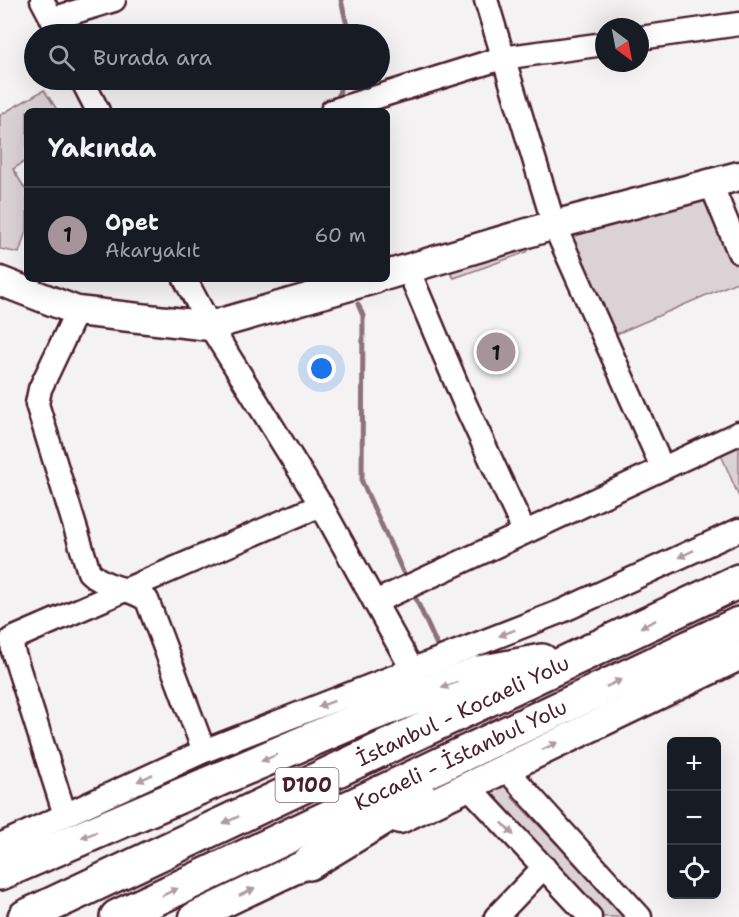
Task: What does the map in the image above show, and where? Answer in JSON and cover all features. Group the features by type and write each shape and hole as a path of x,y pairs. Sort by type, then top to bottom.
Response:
{"highway":[{"name":"İstanbul - Kocaeli Yolu","path":"25,917 739,581"},
{"name":"Kocaeli - İstanbul Yolu","path":"117,917 739,624"},
{"path":"0,873 369,715 479,673 588,652"},
{"path":"309,863 561,708"}],"main road":[{"path":"398,272 554,225 739,176"},
{"path":"0,281 77,311 210,326 364,282"},
{"path":"194,917 739,656"}],"street":[{"path":"51,18 114,0"},
{"path":"486,0 554,225 662,467"},
{"path":"649,37 739,24"},
{"path":"342,108 502,58 595,45"},
{"path":"87,90 96,108"},
{"path":"711,184 739,252"},
{"path":"398,272 465,404 524,531"},
{"path":"187,282 210,326 321,505 413,671"},
{"path":"77,311 40,389 37,404 89,572 108,586 125,590 147,600 204,751"},
{"path":"375,602 739,433"},
{"path":"65,815 13,651 12,639 321,505"},
{"path":"0,845 204,751 562,611 739,530"},
{"path":"505,768 640,917"},
{"path":"468,786 590,917"},
{"path":"496,917 544,867"}],"shaded area":[{"path":"44,90 56,108 24,108 24,162 13,169 24,187 24,237 19,253 0,249 0,115"},
{"path":"711,184 739,252 739,281 605,339 554,225"},
{"path":"531,244 527,252 454,278 447,270"},
{"path":"739,433 739,497 716,443"},
{"path":"505,768 640,917 590,917 468,786"}],"waterway":[{"path":"341,0 347,24"},
{"path":"339,94 340,90"},
{"path":"358,304 363,316 362,482 403,572"},
{"path":"416,599 437,645"},
{"path":"514,797 557,842"}],"place":[{"name":"Opet","path":"496,352"}]}
